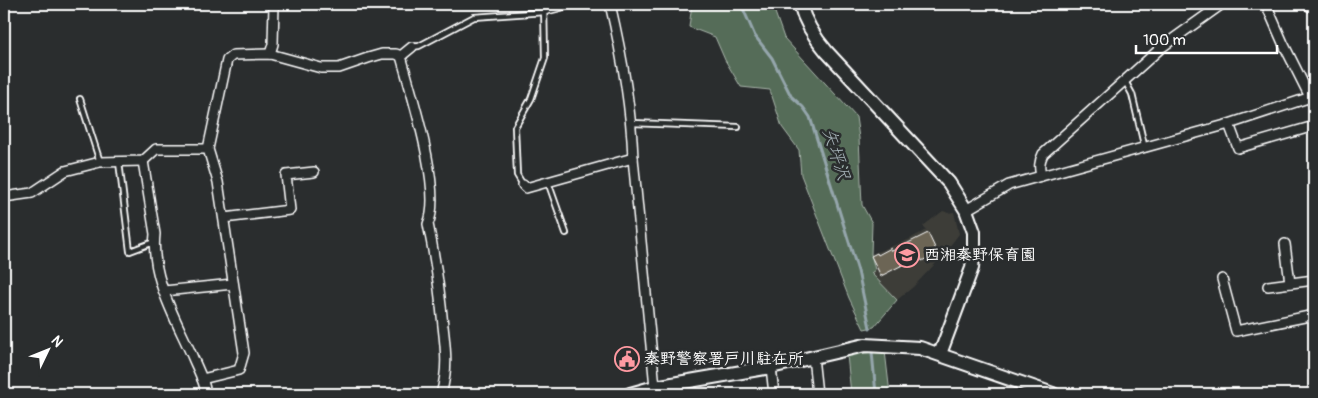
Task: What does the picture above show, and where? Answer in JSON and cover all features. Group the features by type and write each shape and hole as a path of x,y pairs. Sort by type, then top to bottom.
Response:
{"main road":[{"path":"800,4 811,34 949,183 966,210 974,232 972,268 940,354"},
{"path":"630,394 656,391 865,345 920,348 1053,394"}],"street":[{"path":"270,54 273,44 274,4"},
{"path":"610,4 626,81 632,122 633,158 656,391"},
{"path":"1041,176 1039,168 1043,154 1162,47 1222,4"},
{"path":"966,210 1009,186 1145,149 1313,99 1283,43 1266,4"},
{"path":"1306,4 1314,9"},
{"path":"402,56 412,47"},
{"path":"202,379 239,370 244,353 218,182 208,149 226,60 233,55 270,54 321,68 339,68 382,54 402,56"},
{"path":"402,56 430,169 432,216 428,224 440,282 446,359 446,377 441,394"},
{"path":"1229,124 1238,148 1314,126"},
{"path":"4,197 32,193 65,171 100,162 143,160 156,149 208,149"},
{"path":"523,185 526,188 633,158"},
{"path":"143,160 155,234 154,242 159,274 164,291 202,379 206,394"},
{"path":"224,218 290,210 286,175 314,172"},
{"path":"1285,244 1290,283"},
{"path":"1222,279 1236,331 1314,315"},
{"path":"1268,286 1314,280"},
{"path":"164,291 233,284"},
{"path":"813,357 817,394"},
{"path":"771,367 774,394"}],"lane":[{"path":"523,185 517,175 515,127 531,99 545,58 544,4"},
{"path":"412,47 420,46 474,17 545,12 576,4"},
{"path":"1125,81 1132,94 1145,149"},
{"path":"80,99 100,162"},
{"path":"632,122 738,127"},
{"path":"118,160 130,251 154,242"},
{"path":"548,182 566,233"}],"shaded area":[{"name":"西湘秦野保育園","path":"943,211 948,213 954,212 959,234 939,260 913,287 897,300 871,273 871,254 908,240 926,230 923,226"}],"green space":[{"path":"692,4 772,4 784,38 856,117 859,138 862,205 872,223 871,254 875,270 871,273 897,300 874,327 864,329 849,298 801,175 799,150 782,127 770,90 741,87 725,60 715,37 689,27"},
{"path":"885,351 890,394 851,394 847,355"}],"building":[{"path":"928,233 937,252 922,261 920,256 881,276 871,256 877,253 878,255 891,248 892,251"}],"waterway":[{"name":"矢坪沢","path":"741,4 755,36 772,58 791,96 803,107 810,117 858,271 870,328"},
{"name":"矢坪沢","path":"872,352 876,394"}],"place":[{"name":"西湘秦野保育園","path":"907,255"},
{"name":"秦野警察署戸川駐在所","path":"627,359"}]}
